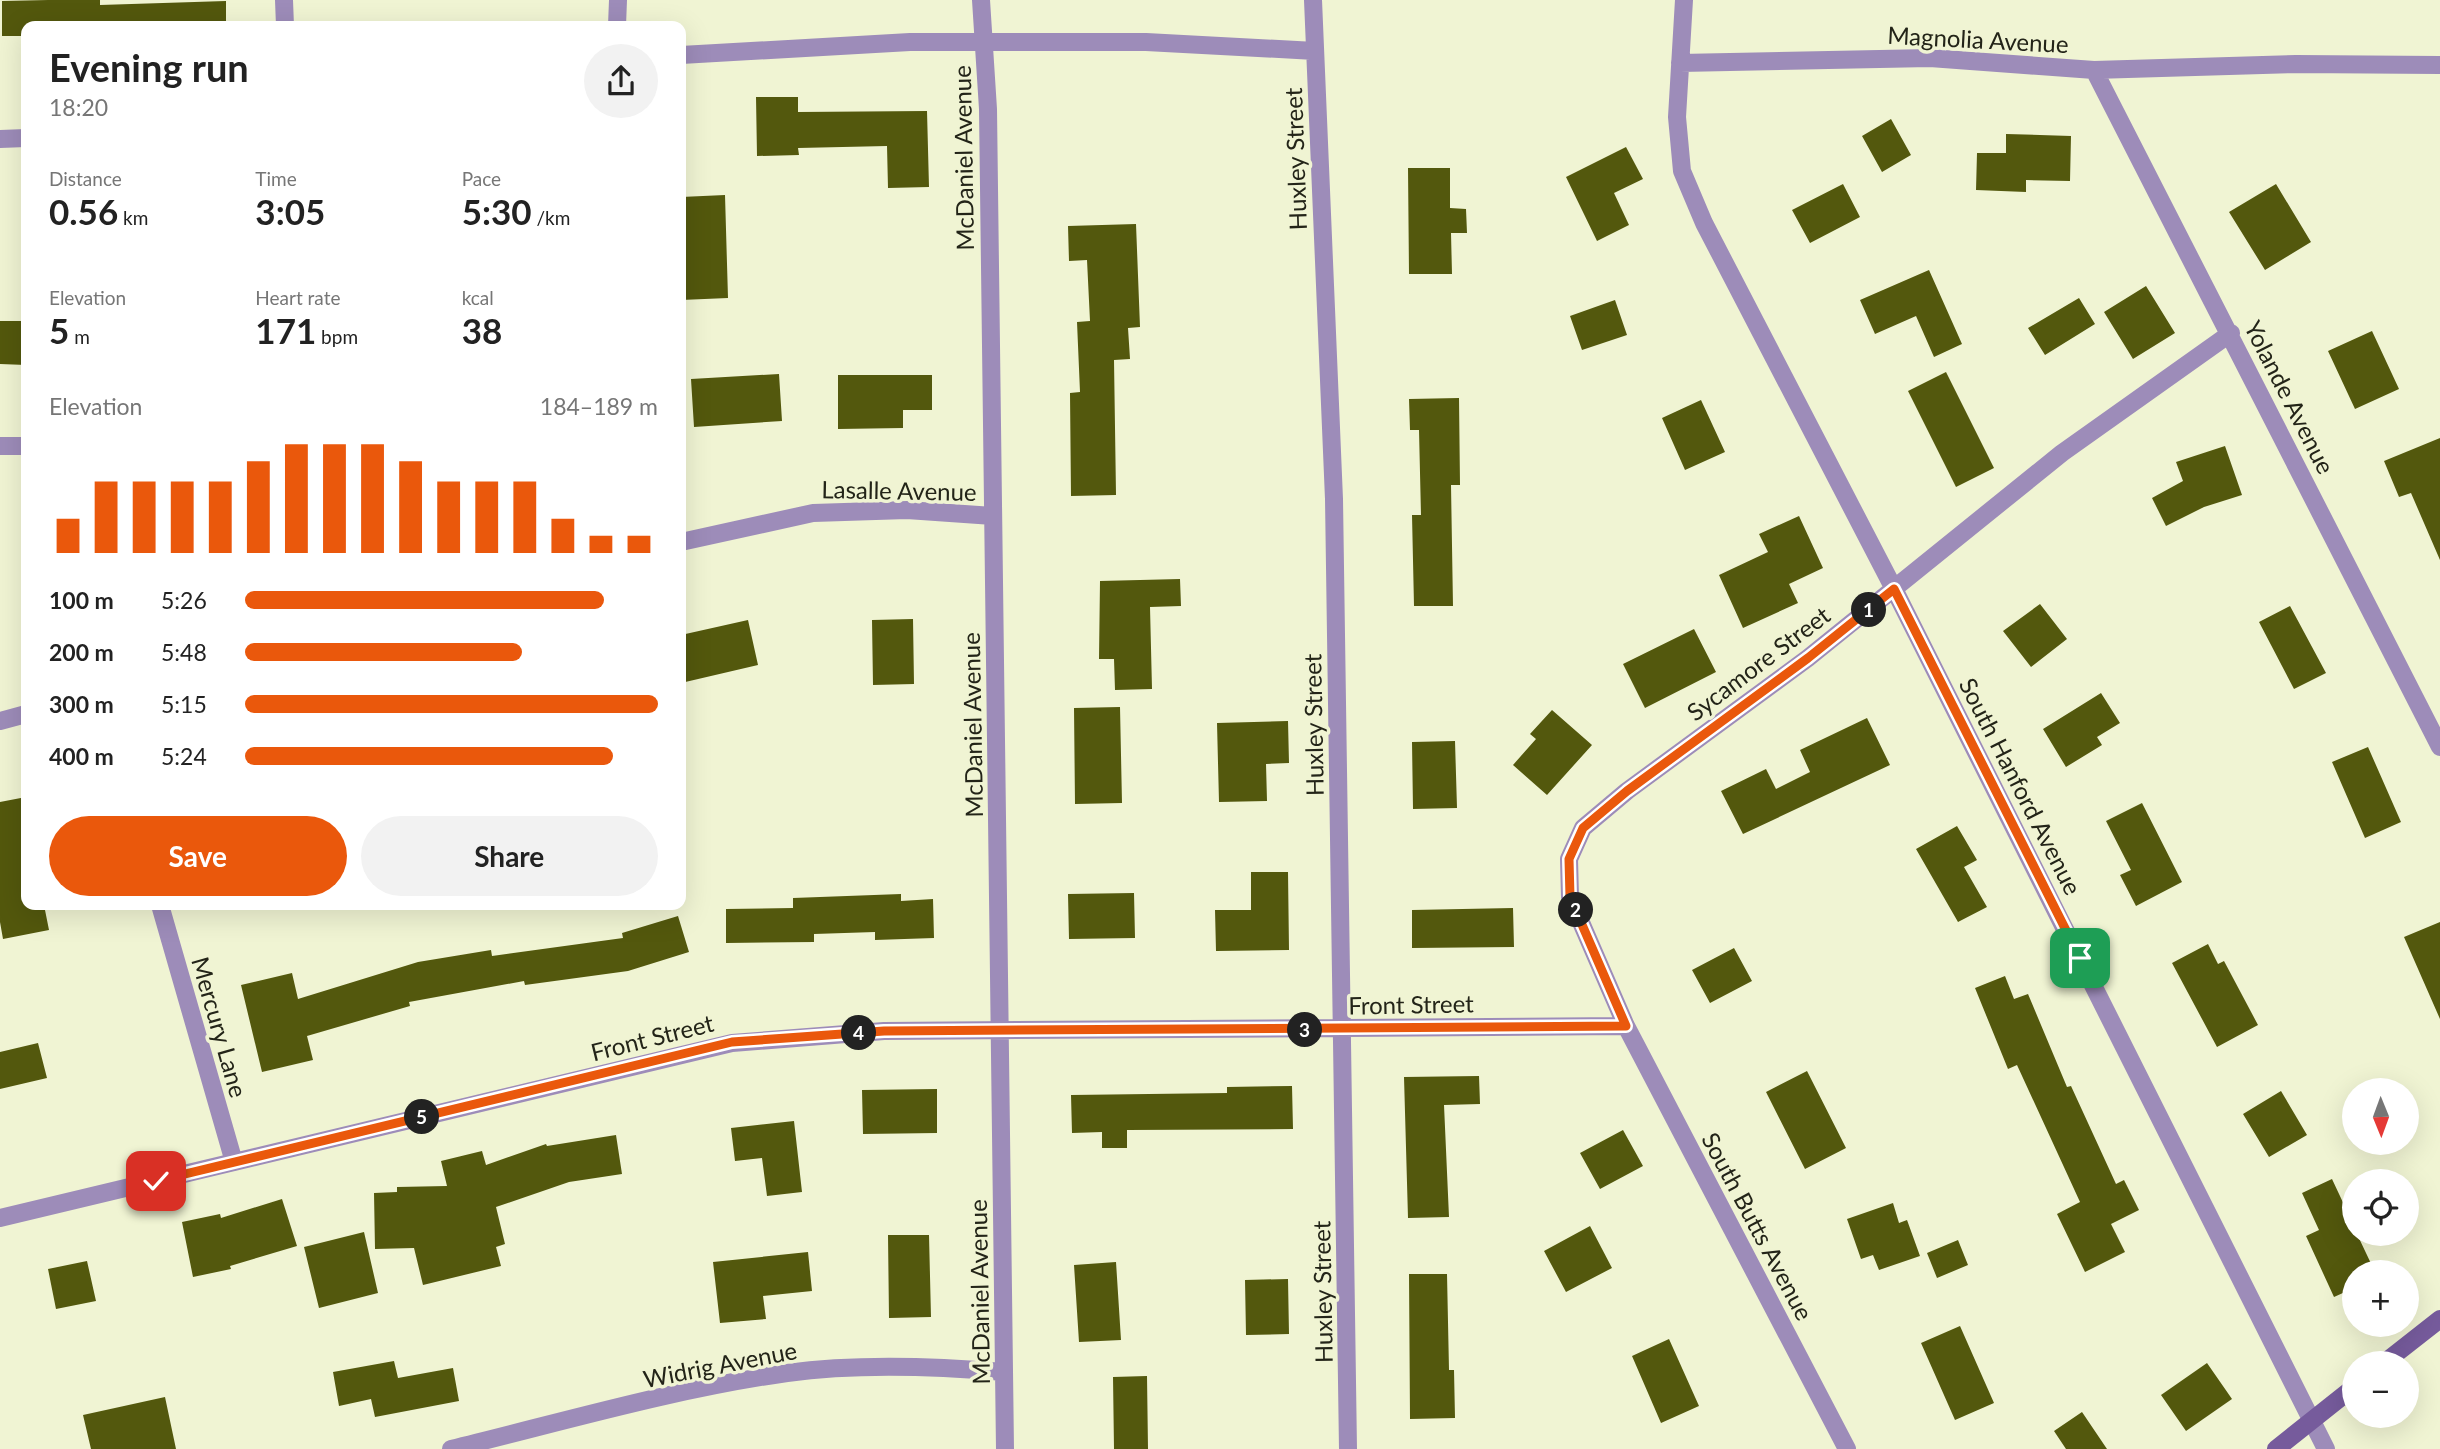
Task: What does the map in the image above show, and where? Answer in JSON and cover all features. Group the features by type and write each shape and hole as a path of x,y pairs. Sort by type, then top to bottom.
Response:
{"street":[{"path":"284,0 285,21"},
{"path":"617,21 618,0"},
{"name":"McDaniel Avenue","path":"981,0 988,109 1005,1449"},
{"name":"Huxley Street","path":"1313,0 1334,499 1348,1449"},
{"path":"1680,63 1684,0"},
{"path":"686,55 910,42 1146,42 1315,51"},
{"name":"Magnolia Avenue","path":"1680,63 1930,58 2094,70 2296,64 2440,65"},
{"name":"South Hanford Avenue","path":"1680,63 1677,117 1682,171 1704,223 1894,589 2326,1449"},
{"name":"Yolande Avenue","path":"2094,70 2231,333 2440,747"},
{"path":"0,139 21,138"},
{"name":"Sycamore Street","path":"1626,1026 1570,897 1569,859 1583,828 1627,791 1808,658 2062,453 2231,333"},
{"path":"0,446 21,446"},
{"name":"Lasalle Avenue","path":"686,541 813,513 907,510 993,516"},
{"path":"0,721 21,715"},
{"name":"Mercury Lane","path":"161,910 234,1162"},
{"name":"Front Street","path":"0,1218 732,1042 884,1031 1626,1026"},
{"name":"South Butts Avenue","path":"1626,1026 1847,1449"},
{"path":"2399,1351 2440,1319"},
{"name":"Widrig Avenue","path":"451,1449 691,1391 788,1373 866,1368 954,1368 1004,1372"},
{"path":"2276,1449 2342,1396"}],"building":[{"path":"100,0 100,5 226,1 226,21 21,21 21,36 2,36 2,1"},
{"path":"756,97 798,97 798,112 927,111 929,187 888,188 887,146 798,148 799,155 757,156"},
{"path":"1891,119 1911,155 1882,172 1862,136"},
{"path":"2006,134 2071,136 2070,181 2026,180 2026,192 1976,190 1977,153 2006,153"},
{"path":"1626,147 1643,179 1614,193 1629,225 1597,241 1566,177"},
{"path":"1408,168 1450,168 1450,208 1466,209 1467,233 1451,233 1452,274 1409,274"},
{"path":"1843,184 1860,217 1810,243 1792,210"},
{"path":"2276,184 2311,242 2265,270 2229,212"},
{"path":"725,195 728,298 686,300 686,197"},
{"path":"1136,224 1140,327 1128,328 1130,359 1114,360 1116,495 1071,496 1070,393 1080,392 1077,322 1090,321 1087,260 1069,261 1068,226"},
{"path":"1929,270 1962,344 1934,357 1916,316 1875,334 1860,300"},
{"path":"2146,286 2175,333 2133,359 2104,312"},
{"path":"2079,298 2095,324 2045,355 2028,328"},
{"path":"1615,300 1627,335 1582,350 1570,316"},
{"path":"0,321 21,321 21,365 0,364"},
{"path":"2372,331 2399,389 2355,409 2328,351"},
{"path":"1946,372 1994,468 1956,487 1908,391"},
{"path":"779,374 782,421 694,427 691,379"},
{"path":"838,375 932,375 932,410 903,410 903,428 838,429"},
{"path":"1459,398 1460,485 1451,485 1453,606 1414,606 1412,515 1421,515 1419,430 1410,430 1409,399"},
{"path":"1701,400 1725,452 1685,470 1662,418"},
{"path":"2440,438 2440,560 2411,493 2399,497 2384,461"},
{"path":"2225,446 2242,495 2204,507 2166,526 2152,498 2183,481 2176,462"},
{"path":"1799,516 1823,568 1789,584 1798,603 1743,628 1719,575 1768,552 1759,534"},
{"path":"1180,579 1181,606 1150,607 1152,689 1115,690 1114,659 1099,659 1100,581"},
{"path":"2040,604 2067,639 2031,667 2003,631"},
{"path":"2290,606 2326,673 2294,689 2259,622"},
{"path":"913,619 914,684 873,685 872,620"},
{"path":"748,620 758,665 686,682 686,634"},
{"path":"1694,629 1716,672 1645,708 1623,664"},
{"path":"2101,693 2120,723 2097,737 2102,745 2066,767 2043,729"},
{"path":"1120,707 1122,803 1075,804 1074,708"},
{"path":"1552,710 1592,745 1547,795 1513,765 1536,739 1530,734"},
{"path":"1867,718 1890,765 1743,834 1721,791 1766,769 1776,789 1810,772 1800,750"},
{"path":"1288,721 1289,763 1266,764 1267,801 1219,802 1217,723"},
{"path":"1455,741 1457,808 1413,809 1412,742"},
{"path":"2368,747 2401,822 2365,838 2332,762"},
{"path":"21,798 21,910 45,910 49,930 3,939 0,922 0,802"},
{"path":"2142,803 2182,882 2136,906 2120,875 2131,870 2106,821"},
{"path":"1957,826 1977,860 1964,867 1987,907 1958,922 1916,849"},
{"path":"1251,872 1288,872 1289,950 1216,951 1215,910 1251,910"},
{"path":"1134,893 1135,938 1069,939 1068,894"},
{"path":"901,894 901,901 933,899 934,938 875,940 875,932 814,934 814,942 726,943 726,909 793,908 793,898"},
{"path":"1513,908 1514,947 1412,948 1412,910"},
{"path":"678,916 689,952 628,971 525,985 524,981 409,1002 410,1006 307,1036 313,1060 262,1072 241,985 292,973 298,999 418,962 491,950 492,956 623,938 622,933"},
{"path":"2440,922 2440,1019 2404,937"},
{"path":"2208,944 2218,964 2224,961 2258,1025 2217,1047 2172,963"},
{"path":"1734,948 1752,981 1710,1003 1692,970"},
{"path":"2005,976 2014,999 2028,994 2067,1087 2071,1086 2116,1184 2124,1180 2139,1210 2111,1224 2125,1252 2085,1272 2057,1214 2080,1202 2017,1065 2008,1069 1975,988"},
{"path":"38,1043 47,1078 0,1089 0,1052"},
{"path":"1807,1071 1846,1148 1805,1169 1766,1092"},
{"path":"1479,1076 1480,1104 1444,1105 1449,1217 1408,1218 1404,1077"},
{"path":"1292,1086 1293,1129 1127,1130 1127,1148 1102,1148 1102,1132 1072,1133 1071,1095 1227,1093 1227,1087"},
{"path":"937,1089 937,1133 863,1134 862,1090"},
{"path":"2281,1091 2307,1135 2269,1157 2243,1114"},
{"path":"794,1121 802,1192 767,1196 762,1158 735,1161 731,1128"},
{"path":"1623,1130 1643,1166 1600,1189 1580,1153"},
{"path":"616,1135 622,1174 569,1182 496,1207 505,1244 496,1247 501,1266 423,1285 414,1248 375,1249 374,1193 397,1192 397,1187 447,1186 441,1161 482,1151 486,1165 546,1144 547,1146"},
{"path":"2332,1179 2342,1200 2342,1246 2363,1246 2369,1260 2342,1260 2342,1293 2334,1297 2306,1236 2319,1230 2302,1193"},
{"path":"282,1199 297,1246 230,1266 231,1269 193,1277 182,1222 220,1214 221,1218"},
{"path":"1893,1203 1899,1223 1907,1220 1920,1256 1879,1270 1873,1255 1861,1259 1847,1219"},
{"path":"1590,1226 1612,1268 1566,1292 1544,1251"},
{"path":"364,1232 378,1293 319,1308 304,1247"},
{"path":"888,1235 929,1235 931,1317 889,1318"},
{"path":"1958,1240 1968,1265 1937,1278 1927,1253"},
{"path":"808,1252 812,1291 763,1296 766,1319 720,1323 713,1262"},
{"path":"87,1261 96,1301 56,1309 48,1269"},
{"path":"1116,1262 1121,1340 1079,1342 1074,1265"},
{"path":"1409,1274 1447,1274 1449,1370 1454,1370 1455,1418 1410,1419"},
{"path":"1288,1279 1289,1334 1246,1335 1245,1280"},
{"path":"1960,1326 1994,1403 1955,1420 1921,1343"},
{"path":"1669,1339 1699,1406 1661,1423 1632,1356"},
{"path":"394,1361 398,1378 453,1368 459,1401 375,1417 371,1399 339,1406 333,1372"},
{"path":"2207,1363 2232,1399 2186,1431 2161,1395"},
{"path":"1147,1376 1148,1449 1114,1449 1113,1377"},
{"path":"165,1397 176,1449 91,1449 83,1415"},
{"path":"2082,1412 2107,1449 2066,1449 2054,1431"}],"route":[{"path":"156,1181 732,1042 884,1031 1626,1026 1570,897 1569,859 1583,828 1627,791 1808,658 1894,589 2080,958"}]}
